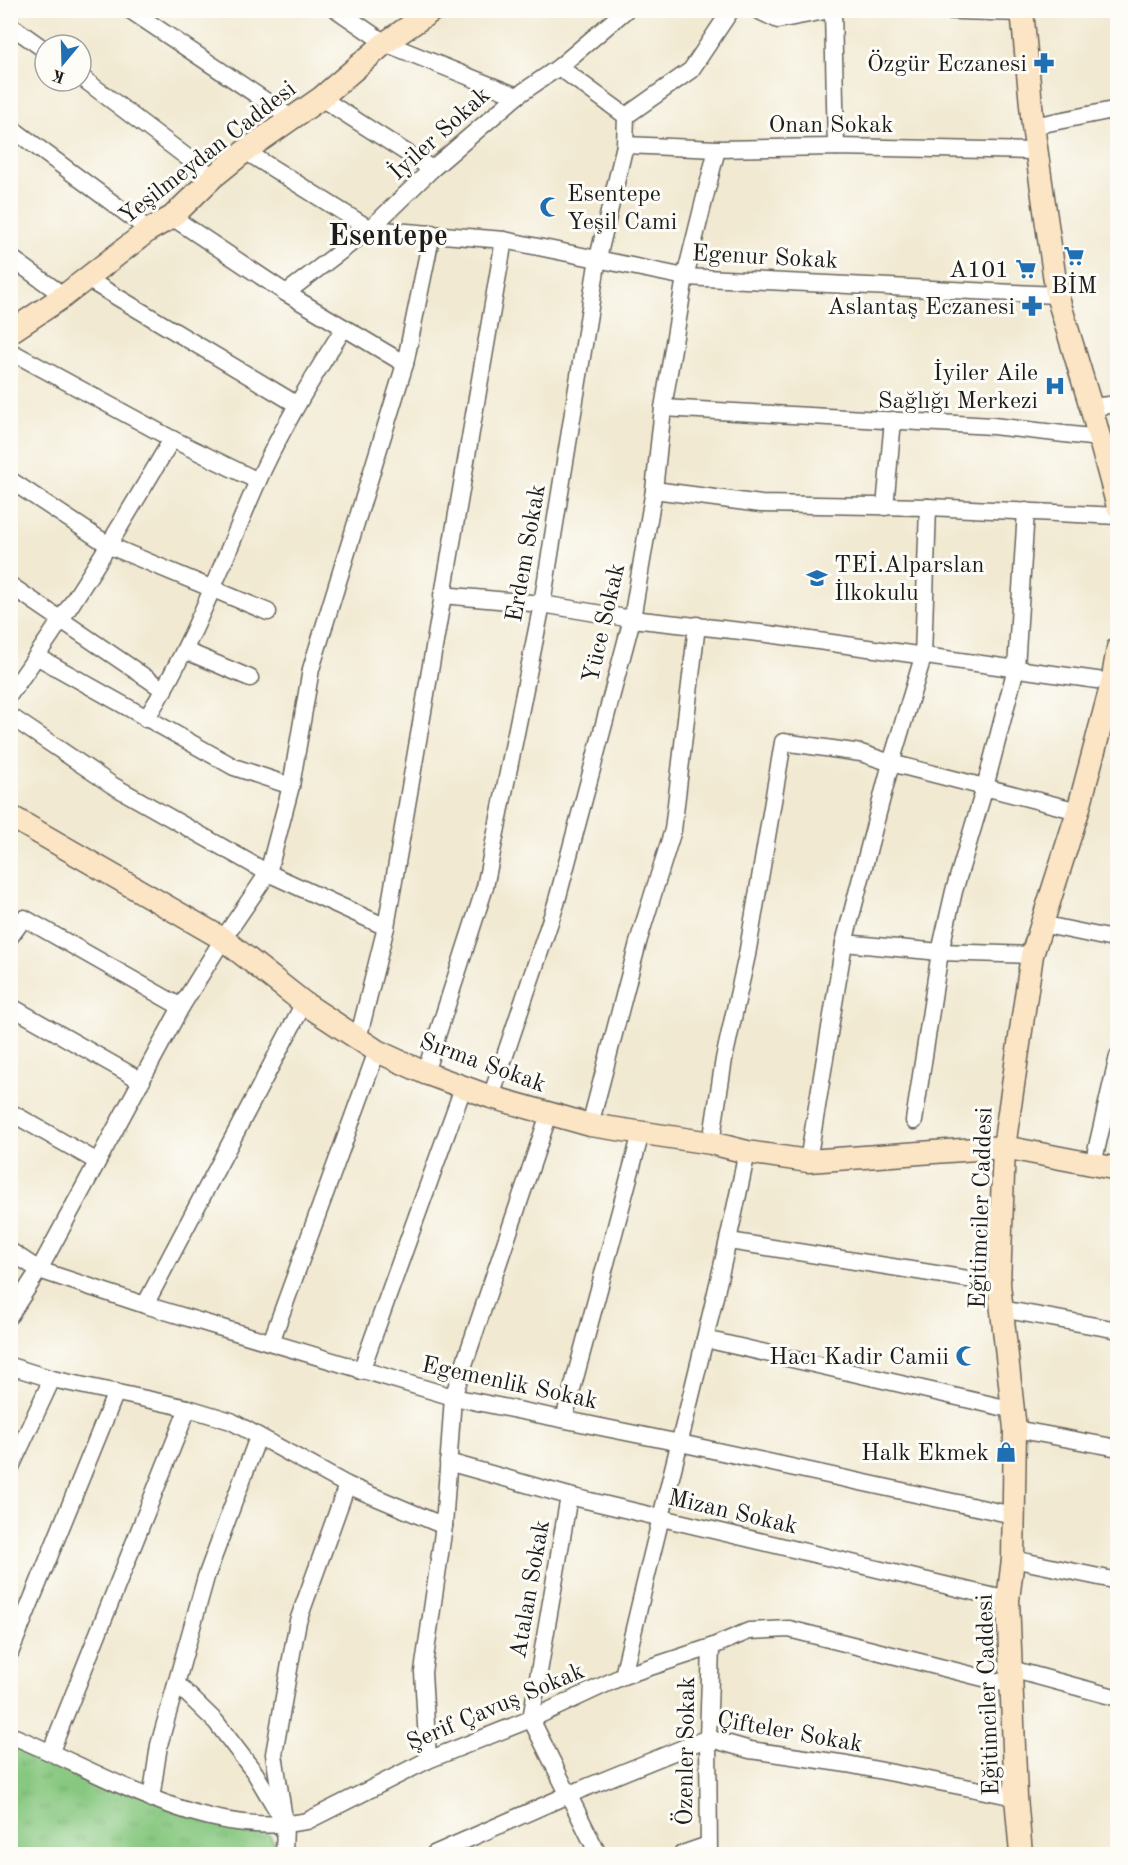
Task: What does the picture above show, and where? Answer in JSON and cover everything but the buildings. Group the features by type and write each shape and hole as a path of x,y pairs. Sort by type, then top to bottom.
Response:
{"street":[{"path":"130,10 291,118"},
{"path":"337,10 386,43 517,96"},
{"name":"Yeşilmeydan Caddesi","path":"10,332 64,296 150,230 172,217 213,177 245,151 321,98 386,43 433,10"},
{"name":"İyiler Sokak","path":"286,293 370,229 432,169 517,96 559,67 626,10"},
{"path":"559,67 626,116 691,70 731,10"},
{"path":"757,10 778,20 832,10 836,147"},
{"path":"931,10 1022,12 1036,151 1057,295 1117,506"},
{"path":"10,25 33,41"},
{"path":"93,86 213,177"},
{"path":"321,98 432,169"},
{"path":"1033,126 1118,109"},
{"name":"Erdem Sokak","path":"425,1073 485,887 542,604 598,258 625,146 626,116"},
{"path":"10,126 150,230"},
{"name":"Onan Sokak","path":"625,146 717,149 836,147 1036,151"},
{"name":"Yüce Sokak","path":"491,1097 556,904 632,619 654,490 663,408 685,277 717,149"},
{"name":"Egenur Sokak","path":"245,151 370,229 504,240 685,277 1057,295"},
{"path":"172,217 286,293 405,364"},
{"path":"10,1315 39,1270 181,1007 223,939 268,873 291,786 311,669 405,364 432,233"},
{"path":"271,1342 367,1045 504,240"},
{"path":"10,257 64,296"},
{"path":"87,279 296,404"},
{"path":"146,719 186,651 258,481 296,404 344,328"},
{"path":"10,351 172,439 258,481"},
{"path":"1091,408 1118,404"},
{"path":"663,408 993,426 1099,438"},
{"path":"885,507 893,420"},
{"path":"10,694 38,657 110,546 172,439"},
{"path":"10,480 110,546 213,587 268,612"},
{"path":"654,490 761,504 928,507 1118,516"},
{"path":"808,1161 844,944 891,763 923,657 928,507"},
{"path":"914,1121 940,952 954,891 985,787 1016,668 1026,511"},
{"path":"10,585 165,690"},
{"path":"442,595 542,604 632,619 698,625 1115,683"},
{"path":"590,1125 639,939 674,830 698,625"},
{"name":"Eğitimciler Caddesi","path":"1021,1854 1016,1797 1008,1600 1013,1559 1015,1420 999,1284 1004,1148 1032,955 1078,811 1115,683 1118,648"},
{"path":"186,651 250,678"},
{"path":"38,657 234,768 291,786"},
{"path":"10,716 112,785 268,873 386,927"},
{"path":"711,1143 724,1059 747,955 783,742 861,753 891,763 1078,811"},
{"name":"Sırma Sokak","path":"10,816 223,939 304,1003 367,1045 425,1073 491,1097 590,1125 711,1143 747,1152 808,1161 1004,1148 1118,1169"},
{"path":"10,937 24,918 181,1007"},
{"path":"1041,924 1118,940"},
{"path":"844,944 940,952 1032,955"},
{"path":"145,1305 304,1003"},
{"path":"10,1006 142,1081"},
{"path":"1093,1164 1118,1056"},
{"path":"361,1371 464,1088"},
{"path":"10,1112 96,1161"},
{"path":"428,1760 423,1672 444,1526 453,1397 549,1114"},
{"path":"564,1419 640,1133"},
{"path":"623,1676 659,1518 680,1443 729,1241 747,1152"},
{"path":"729,1241 999,1284"},
{"name":"Egemenlik Sokak","path":"10,1251 39,1270 145,1305 453,1397 1013,1515"},
{"path":"1001,1309 1118,1330"},
{"path":"705,1339 1118,1448"},
{"path":"10,1366 52,1379 188,1408 231,1421 347,1485 444,1526"},
{"path":"10,1469 52,1379"},
{"path":"10,1653 116,1392"},
{"path":"51,1751 188,1408"},
{"path":"152,1799 159,1744 206,1577 258,1437"},
{"name":"Mizan Sokak","path":"448,1462 569,1496 1008,1600"},
{"path":"284,1854 285,1825 274,1754 298,1621 347,1485"},
{"name":"Atalan Sokak","path":"531,1719 569,1496"},
{"path":"1013,1559 1118,1581"},
{"name":"Şerif Çavuş Sokak","path":"10,1735 51,1751 152,1799 231,1821 285,1825 308,1821 428,1760 531,1719 623,1676 711,1647 749,1631 789,1629 1118,1698"},
{"name":"Özenler Sokak","path":"708,1850 711,1647"},
{"path":"176,1683 216,1722 255,1773 285,1825"},
{"path":"531,1719 598,1854"},
{"name":"Çifteler Sokak","path":"434,1854 570,1794 708,1738 750,1750 847,1764 1016,1797"},
{"path":"682,1854 708,1850"}],"green space":[{"path":"11,1746 268,1833 281,1854 11,1854"}],"place":[{"name":"Özgür Eczanesi","path":"1044,63"},
{"name":"Esentepe Yeşil Cami","path":"550,207"},
{"name":"BİM","path":"1074,256"},
{"name":"A101","path":"1026,269"},
{"name":"Aslantaş Eczanesi","path":"1032,306"},
{"name":"İyiler Aile Sağlığı Merkezi","path":"1055,386"},
{"name":"TEİ.Alparslan İlkokulu","path":"817,578"},
{"name":"Hacı Kadir Camii","path":"966,1356"},
{"name":"Halk Ekmek","path":"1006,1452"}],"district":[{"name":"Esentepe","path":"388,235"}]}
